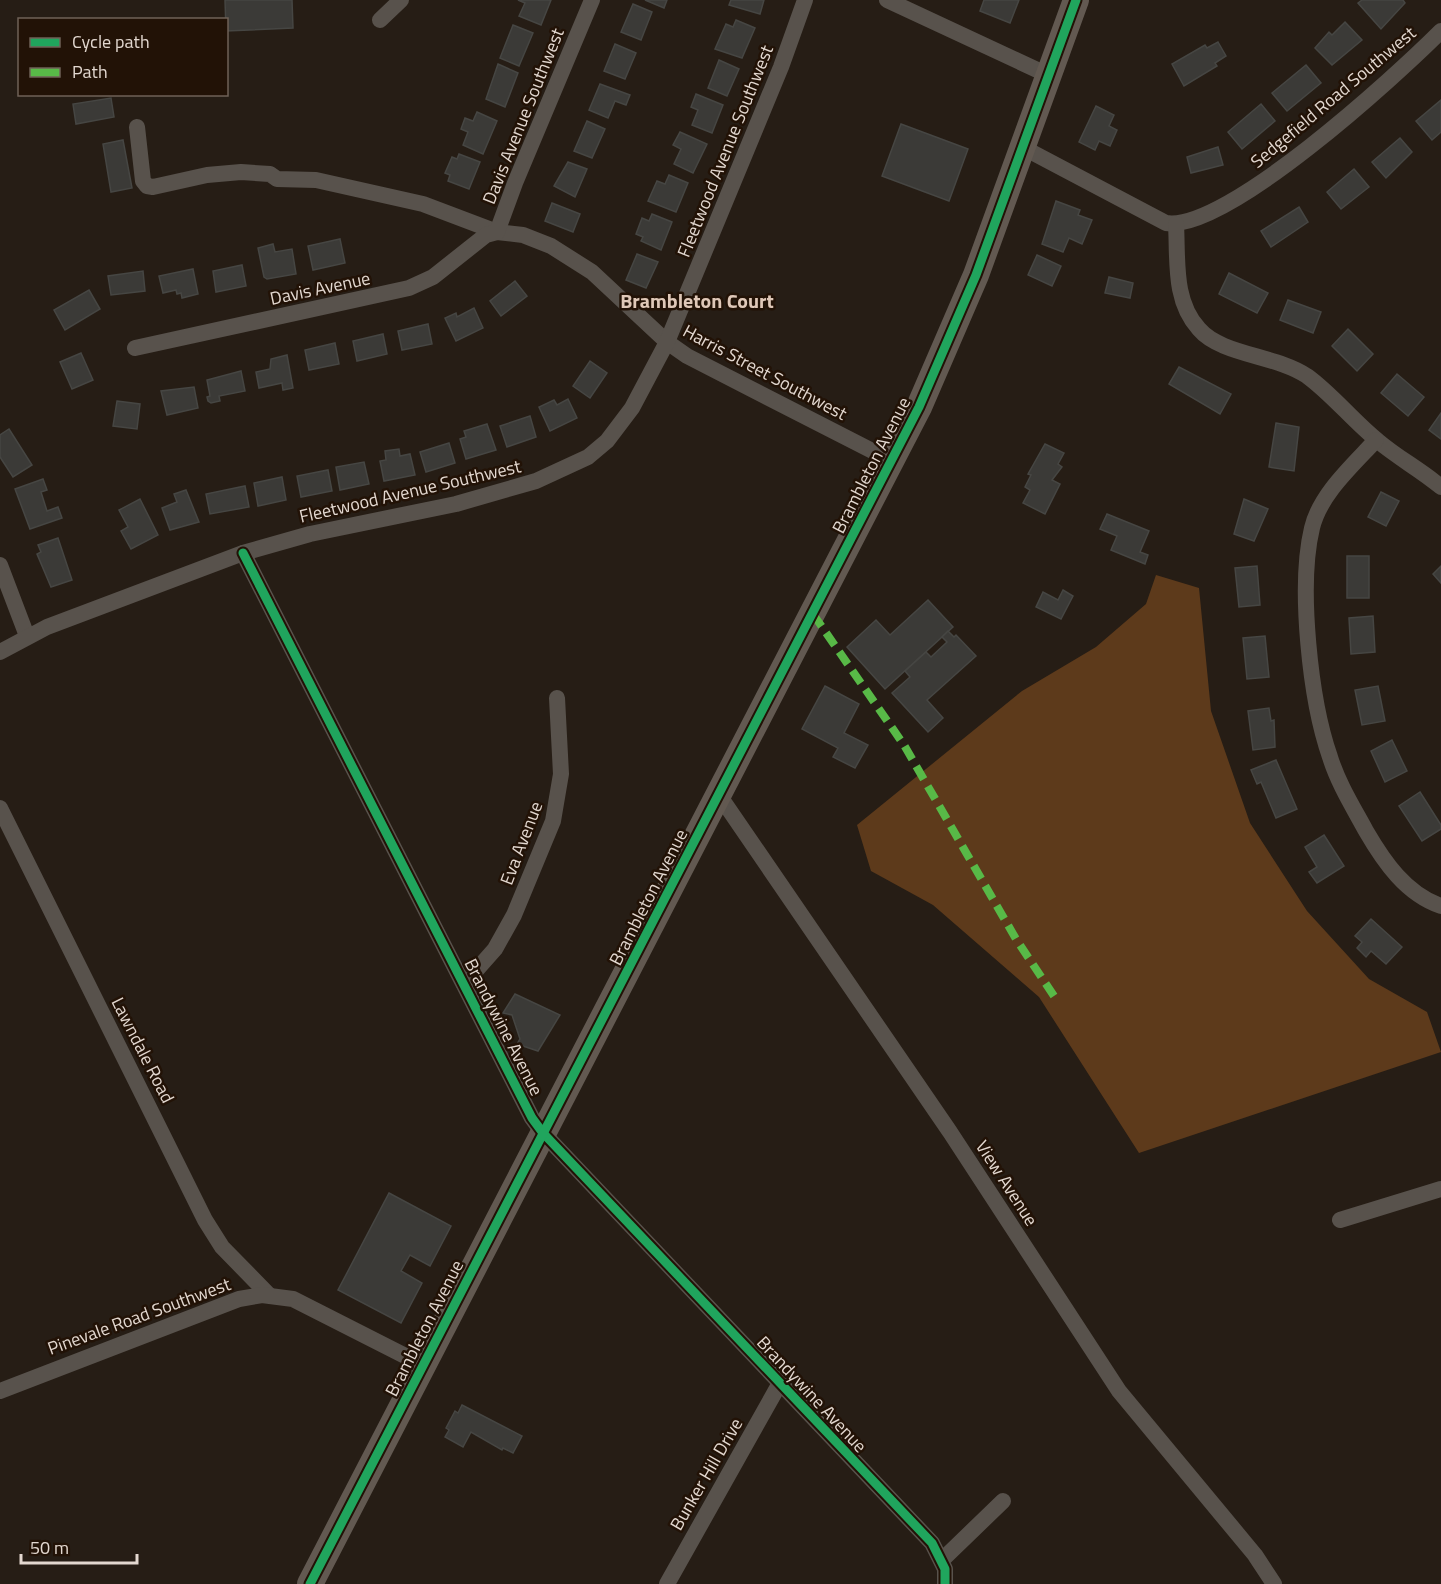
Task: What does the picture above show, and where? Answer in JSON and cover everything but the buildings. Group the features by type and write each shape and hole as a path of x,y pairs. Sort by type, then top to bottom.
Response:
{"main road":[{"name":"Brambleton Avenue","path":"310,1584 892,461 945,348 1076,0"}],"street":[{"path":"380,20 401,0"},
{"name":"Fleetwood Avenue Southwest","path":"0,652 27,636 243,553 310,534 456,504 536,482 569,469 588,458 618,428 638,398 667,342 781,67 805,0"},
{"path":"887,0 1048,75"},
{"name":"Davis Avenue Southwest","path":"497,232 515,183 589,7"},
{"name":"Sedgefield Road Southwest","path":"1176,224 1186,223 1221,207 1275,174 1441,31"},
{"name":"Harris Street Southwest","path":"137,127 143,181 147,186 153,187 207,175 241,172 270,174 277,179 305,178 423,204 497,232 523,235 572,258 592,272 667,342 687,356 892,461"},
{"path":"1022,147 1166,223 1176,224 1178,284 1183,302 1200,331 1218,343 1270,358 1308,377 1376,440 1441,487"},
{"name":"Davis Avenue","path":"135,348 409,288 454,262 486,235 497,232"},
{"path":"1376,440 1337,483 1312,525 1305,567 1305,598 1314,684 1321,728 1341,787 1381,857 1417,894 1436,905"},
{"name":"Brandywine Avenue","path":"243,553 519,1092 543,1132 932,1543 942,1560 945,1584"},
{"path":"0,565 27,636"},
{"name":"Eva Avenue","path":"464,984 495,949 509,923 553,821 561,774 557,698"},
{"name":"View Avenue","path":"719,795 957,1141 1119,1391 1255,1555 1274,1584"},
{"name":"Lawndale Road","path":"0,808 205,1220 222,1247 269,1295"},
{"path":"1340,1220 1441,1189"},
{"name":"Pinevale Road Southwest","path":"0,1391 239,1299 269,1295 293,1299 423,1365"},
{"name":"Bunker Hill Drive","path":"667,1584 780,1383"},
{"path":"942,1560 1003,1501"}],"shaded area":[{"path":"1156,575 1199,588 1211,711 1250,823 1307,911 1369,979 1427,1012 1441,1052 1139,1153 1039,997 933,905 871,871 857,825 1022,691 1096,647 1146,604"}],"marked path":[{"path":"813,614 904,745 1016,939 1054,996"}],"cycle path":[{"path":"310,1584 919,407 976,275 1076,0"},
{"path":"243,553 532,1118 543,1133 932,1543 945,1569 945,1584"}],"district":[{"name":"Brambleton Court","path":"697,300"}]}
